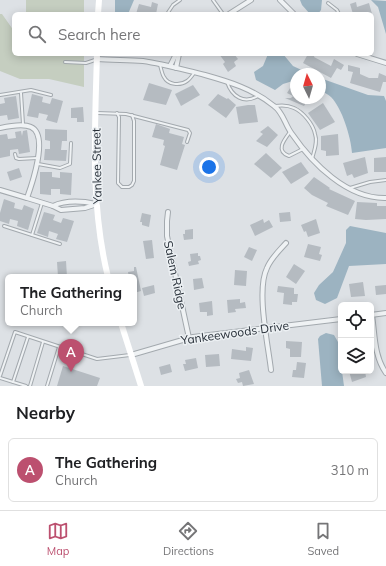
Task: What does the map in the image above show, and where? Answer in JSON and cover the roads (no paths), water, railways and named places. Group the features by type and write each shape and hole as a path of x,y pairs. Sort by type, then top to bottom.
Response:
{"street":[{"path":"98,12 99,0"},
{"path":"232,12 252,0"},
{"path":"280,0 292,12"},
{"path":"170,66 175,56"},
{"path":"176,68 179,56"},
{"path":"363,56 386,63"},
{"path":"97,57 170,66 242,86 276,106 290,132 303,149 331,176 350,188 368,196 386,198"},
{"name":"Yankee Street","path":"97,57 95,140 97,204 102,251 107,274"},
{"path":"0,128 23,125 32,127 36,131 38,140 38,158 27,198"},
{"path":"0,190 53,206 61,210 85,208 97,204"},
{"path":"53,206 59,203 84,201 97,204"},
{"name":"Salem Ridge","path":"168,212 166,221 167,236 189,338"},
{"path":"271,370 262,290 264,275 271,259 286,243"},
{"path":"374,315 386,313"},
{"name":"Yankeewoods Drive","path":"131,355 189,338 338,319"},
{"path":"122,326 141,386"},
{"path":"374,337 376,351 381,365 386,373"}],"lane":[{"path":"168,12 173,5 180,0"},
{"path":"213,0 222,12"},
{"path":"328,3 338,12"},
{"path":"65,62 86,63 97,57"},
{"path":"160,65 163,76 173,84 187,81 194,72"},
{"path":"227,81 230,90 241,98 253,99 258,96"},
{"path":"0,95 31,90 51,95"},
{"path":"21,92 23,125"},
{"path":"276,106 283,105 294,108 311,124 316,134 316,144 312,159"},
{"path":"96,113 132,115 188,130 190,133 187,142"},
{"path":"117,113 119,117 118,183 122,187 129,187 134,181 134,122 132,115"},
{"path":"290,132 281,145 281,150 284,154 289,156 303,149"},
{"path":"37,164 60,168 70,164 71,143"},
{"path":"15,154 16,158 19,159 38,158"},
{"path":"350,188 370,182 386,180"},
{"path":"32,235 42,203"},
{"path":"4,226 60,244"},
{"path":"26,386 0,377 15,332 59,348 97,359 131,355"},
{"path":"13,382 28,337"},
{"path":"30,386 43,342"},
{"path":"46,386 59,348"}],"water":[{"path":"115,0 134,0 129,12 115,12"},
{"path":"300,0 322,0 320,12 308,12"},
{"path":"371,0 386,1 386,34 378,7"},
{"path":"267,56 285,56 293,66 297,68 290,68 290,82 283,84 275,90 256,80 254,72 263,66"},
{"path":"326,80 368,95 384,96 386,101 386,148 352,153 348,131 342,115 335,102 327,94"},
{"path":"350,226 386,233 386,264 349,266 337,298 325,304 316,300 314,293 319,285 333,272 346,243 346,230"},
{"path":"326,333 334,335 338,342 338,374 342,374 344,386 322,386 318,339"}],"place":[{"name":"The Gathering","path":"71,372"}]}
